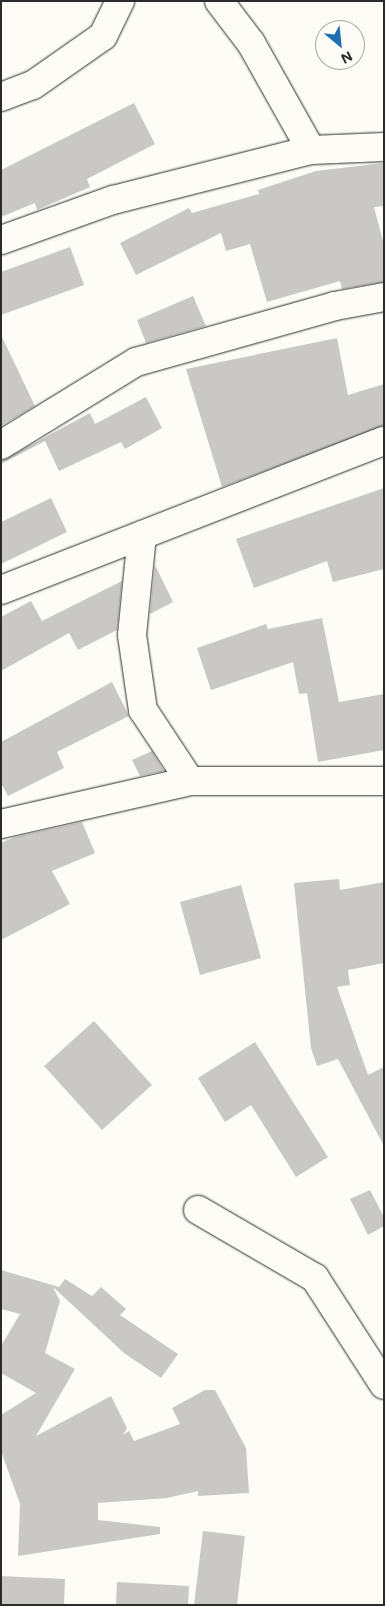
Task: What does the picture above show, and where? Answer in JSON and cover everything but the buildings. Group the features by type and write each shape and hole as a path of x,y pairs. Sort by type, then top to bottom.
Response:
{"street":[{"path":"1,97 33,85 103,36 120,1"},
{"path":"219,1 251,43 311,150"},
{"path":"1,240 113,200 311,150 384,147"},
{"path":"1,445 136,362 335,306 384,296"},
{"path":"1,590 384,441"},
{"path":"142,535 132,635 143,710 190,781"},
{"path":"1,824 190,781 384,782"},
{"path":"198,1210 315,1278 384,1385"}]}
